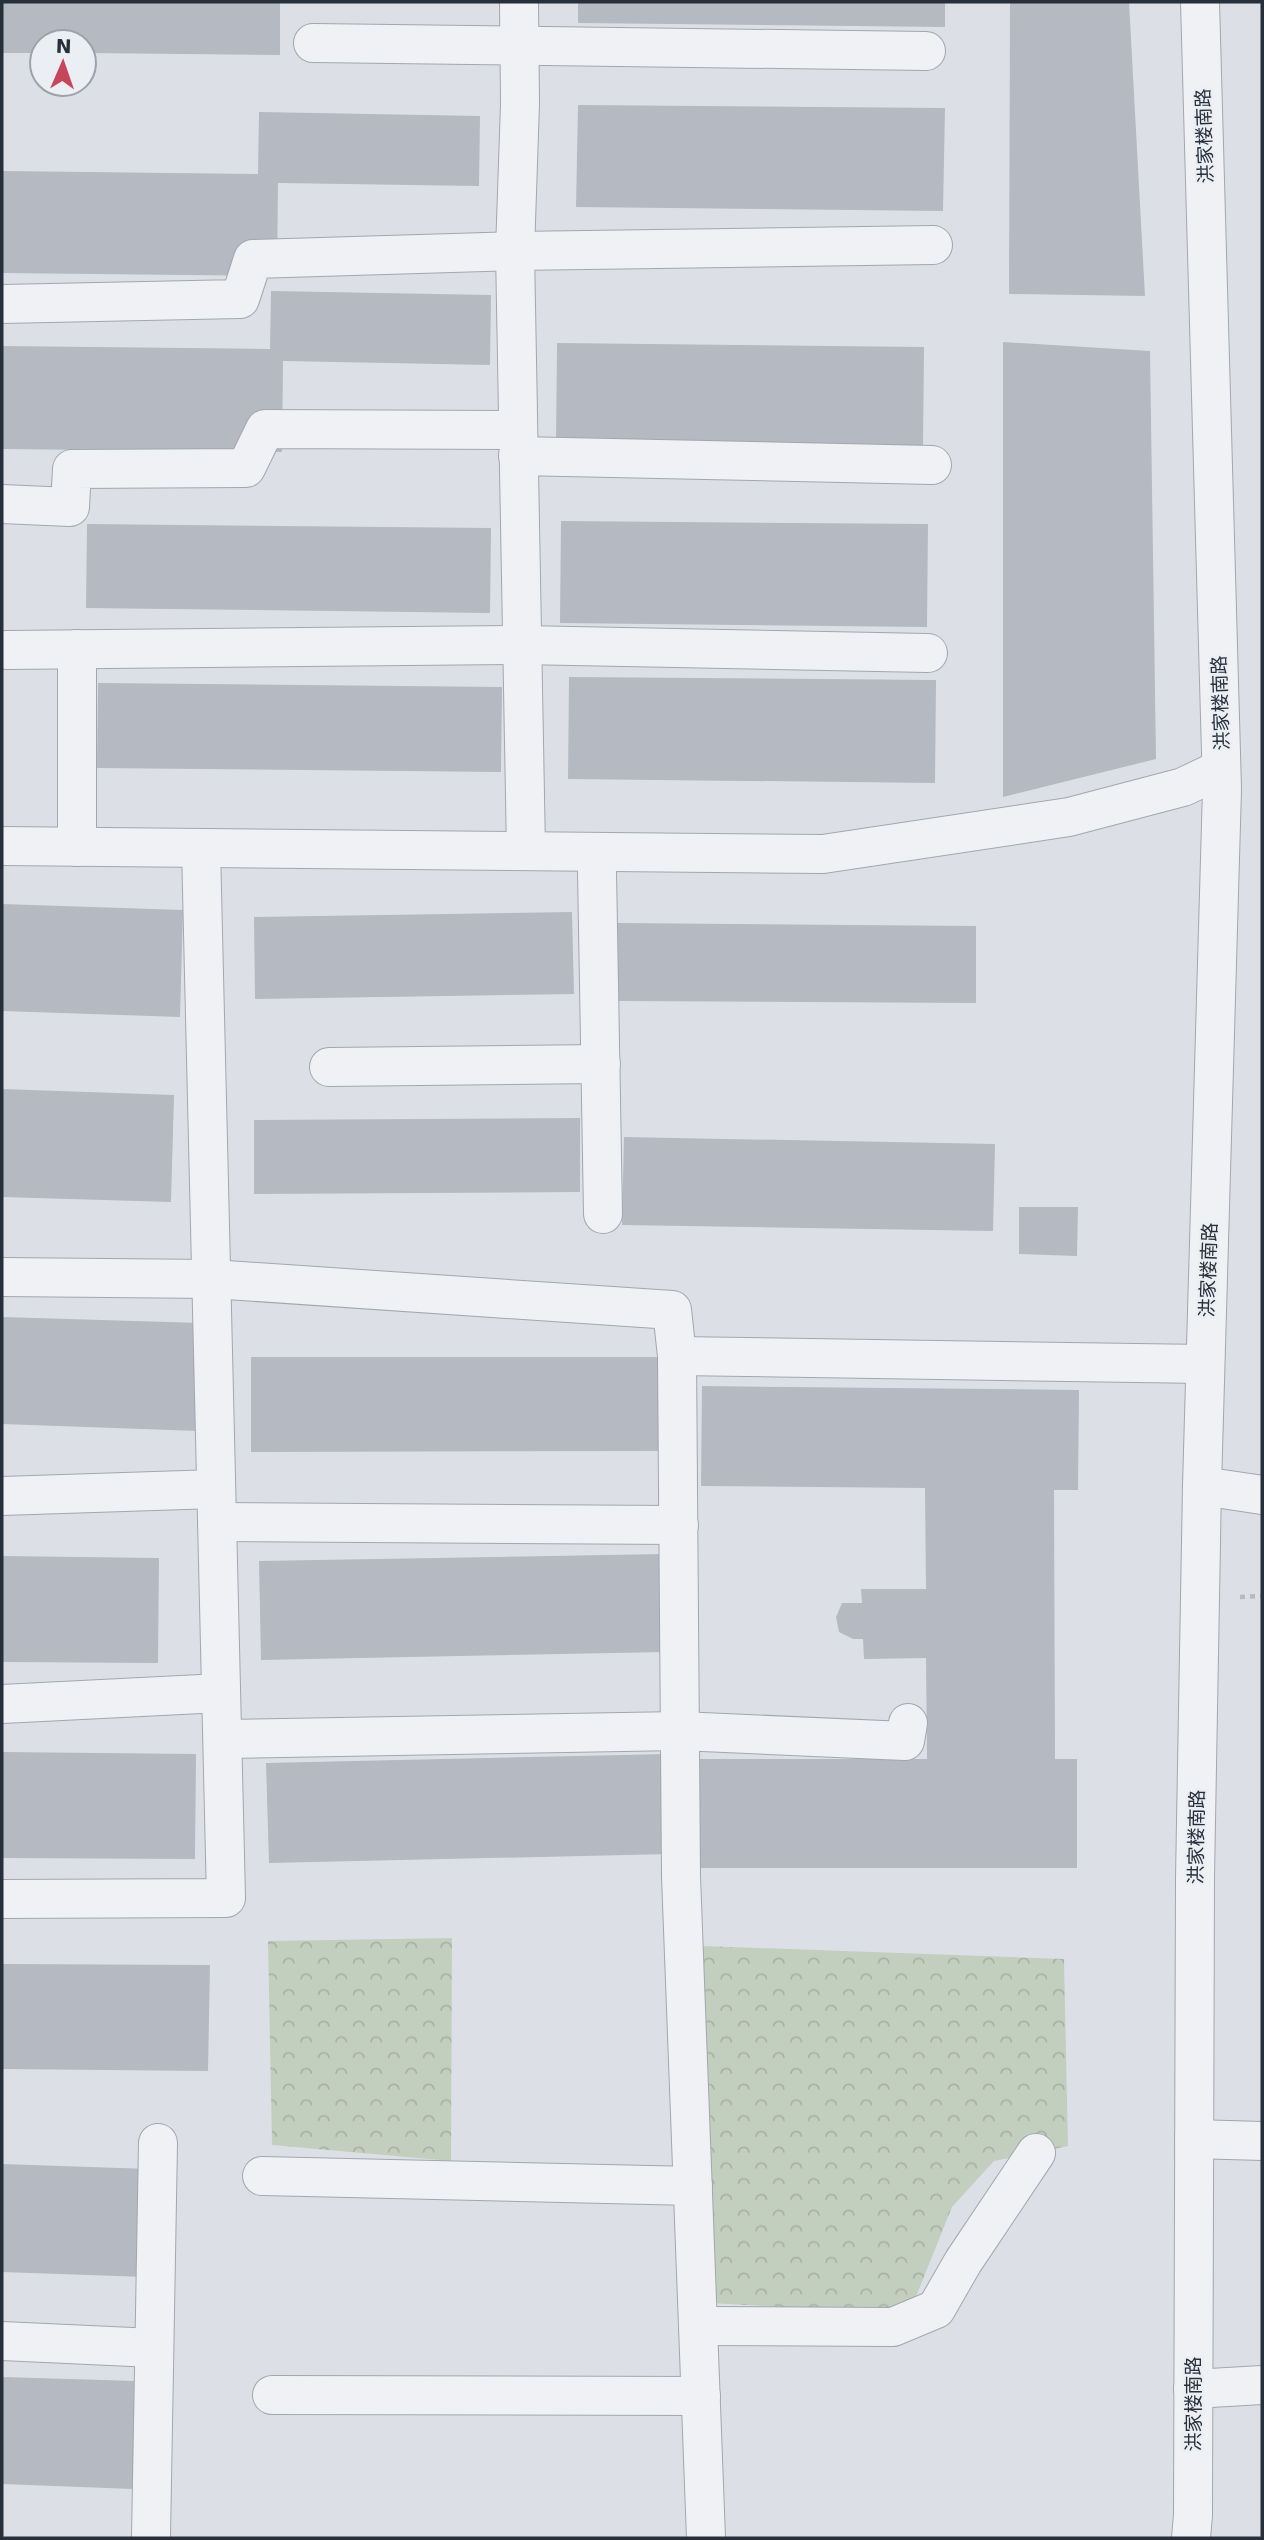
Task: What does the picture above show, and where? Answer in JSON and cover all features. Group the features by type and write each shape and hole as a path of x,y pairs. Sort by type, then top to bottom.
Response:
{"street":[{"path":"519,2 520,104 515,251 522,645 538,851"},
{"name":"洪家楼南路","path":"1191,2538 1195,1878 1202,1486 1222,779 1200,2"},
{"path":"313,43 926,51"},
{"path":"2,304 240,299 253,259 515,251 933,245"},
{"path":"2,504 70,507 72,469 246,468 265,429 932,465"},
{"path":"6,650 522,645 928,653"},
{"path":"77,649 77,847"},
{"path":"2,846 823,854 1069,817 1222,779"},
{"path":"538,851 597,871 826,872 1076,836 1184,809 1222,779"},
{"path":"2,1899 226,1898 201,848"},
{"path":"597,871 603,1214"},
{"path":"329,1067 601,1064"},
{"path":"2,1277 212,1279 672,1310 677,1356 681,1876 706,2538"},
{"path":"677,1356 1205,1364"},
{"path":"1202,1486 1262,1494"},
{"path":"2,1496 679,1525"},
{"path":"2,1704 221,1693"},
{"path":"223,1739 680,1731 905,1741 908,1723"},
{"path":"1194,2140 1262,2141"},
{"path":"151,2538 158,2143"},
{"path":"698,2326 893,2327 936,2309 963,2262 1036,2153"},
{"path":"262,2176 693,2186"},
{"path":"2,2342 154,2348"},
{"path":"1193,2389 1262,2385"},
{"path":"272,2395 701,2396"}],"path":[{"path":"1232,1598 1262,1597"}],"green space":[{"path":"452,1938 451,2161 272,2145 268,1941"},
{"path":"703,1946 1064,1959 1068,2146 994,2161 952,2207 909,2314 710,2303"}],"building":[{"path":"2,2 280,2 280,55 98,53 98,28 28,28 28,53 2,53"},
{"path":"578,2 945,2 945,27 578,23"},
{"path":"1010,2 1129,2 1145,296 1009,294"},
{"path":"578,105 945,108 943,211 576,207"},
{"path":"259,112 480,116 479,186 278,183 277,276 2,273 2,171 258,174"},
{"path":"271,291 491,295 490,365 283,361 282,452 2,449 2,346 270,349"},
{"path":"1003,342 1150,351 1156,759 1003,797"},
{"path":"557,343 924,347 923,449 556,446"},
{"path":"561,521 928,524 927,627 560,623"},
{"path":"87,524 491,528 490,613 86,608"},
{"path":"569,677 936,680 935,783 568,779"},
{"path":"98,683 502,687 501,772 97,768"},
{"path":"2,904 183,910 180,1017 2,1011"},
{"path":"572,912 574,994 255,999 254,917"},
{"path":"617,923 976,926 976,1003 617,1001"},
{"path":"2,1089 174,1095 171,1202 2,1197"},
{"path":"580,1118 580,1192 254,1194 254,1120"},
{"path":"624,1137 995,1144 993,1231 622,1225"},
{"path":"1019,1207 1078,1207 1077,1256 1019,1254"},
{"path":"2,1317 201,1323 198,1431 2,1424"},
{"path":"251,1357 659,1357 659,1451 251,1452"},
{"path":"702,1386 1079,1390 1078,1490 1054,1490 1055,1759 1077,1759 1077,1868 698,1868 697,1759 927,1759 926,1658 864,1659 863,1639 853,1639 839,1632 836,1617 842,1603 862,1603 861,1589 926,1589 925,1488 701,1486"},
{"path":"664,1554 666,1652 261,1660 259,1561"},
{"path":"2,1556 159,1558 158,1663 2,1662"},
{"path":"2,1752 196,1754 195,1859 2,1858"},
{"path":"667,1754 670,1854 269,1863 266,1763"},
{"path":"2,1964 210,1965 208,2071 2,2069"},
{"path":"2,2164 149,2169 146,2277 2,2272"},
{"path":"2,2377 136,2381 133,2489 2,2484"}]}
